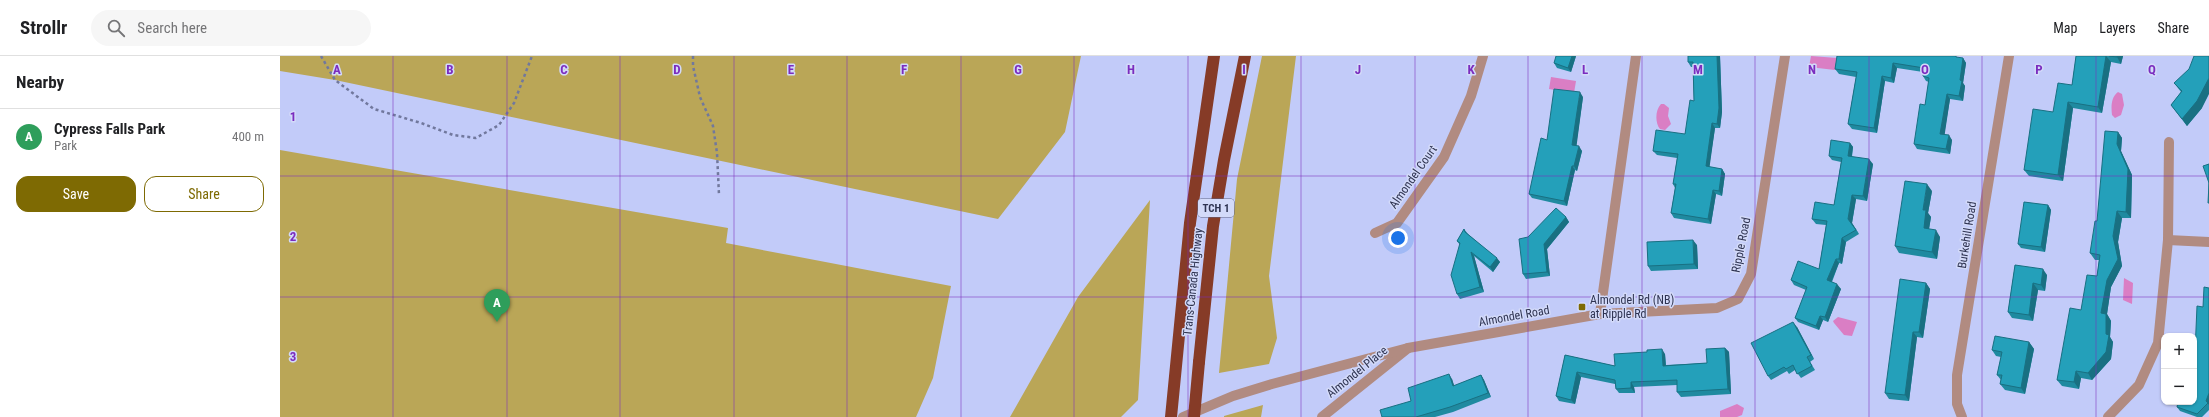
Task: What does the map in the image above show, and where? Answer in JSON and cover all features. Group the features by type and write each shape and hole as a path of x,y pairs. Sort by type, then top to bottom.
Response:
{"highway":[{"name":"Trans-Canada Highway","path":"1171,417 1191,216 1214,56"},
{"name":"Trans-Canada Highway","path":"1194,417 1214,226 1224,160 1245,56"}],"street":[{"name":"Almondel Court","path":"1375,233 1397,223 1444,157 1471,96 1483,56"},
{"path":"1600,314 1636,56"},
{"name":"Ripple Road","path":"1600,314 1717,308 1738,299 1752,274 1785,56"},
{"name":"Burkehill Road","path":"1962,417 1957,404 1957,375 2010,56"},
{"path":"2108,417 2139,385 2158,344 2168,240 2169,142"},
{"path":"2168,240 2209,242"},
{"name":"Almondel Road","path":"1183,417 1233,396 1259,388 1408,348 1600,314"},
{"name":"Almondel Place","path":"1322,417 1408,348"}],"path":[{"path":"321,56 335,80 374,109 421,123 453,135 476,138 499,125 507,114 514,103 532,56"},
{"path":"693,56 693,66 700,97 713,126 717,153 718,195"}],"shaded area":[{"path":"280,56 1081,56 1065,132 998,219 335,80 280,71"},
{"path":"1262,56 1296,56 1269,276 1277,338 1269,364 1219,373 1237,179"},
{"path":"1811,56 1837,58 1835,70 1809,67"},
{"path":"1551,77 1576,81 1574,93 1549,89"},
{"path":"2118,92 2122,94 2124,105 2121,115 2115,118 2112,115 2112,106 2113,99"},
{"path":"1661,104 1664,104 1669,108 1668,116 1671,124 1665,130 1660,129 1657,120 1657,113"},
{"path":"280,150 728,228 726,243 951,286 933,378 916,417 280,417"},
{"path":"1150,200 1138,400 1121,417 1010,417 1078,297"},
{"path":"2124,278 2133,283 2132,304 2123,300"},
{"path":"1838,317 1857,322 1852,336 1844,335 1834,323 1833,321"},
{"path":"1737,404 1744,408 1742,415 1737,417 1720,417 1720,411"},
{"path":"1263,405 1261,417 1224,417 1224,416"}],"building":[{"path":"1556,56 1572,56 1568,68 1554,63"},
{"path":"1688,56 1717,56 1719,108 1717,124 1712,123 1706,166 1722,169 1719,191 1713,190 1708,219 1671,213 1676,184 1673,184 1678,154 1653,151 1656,130 1685,134 1690,100 1694,101 1693,62 1688,62"},
{"path":"1837,56 1956,56 1963,58 1960,80 1962,81 1959,96 1947,94 1940,134 1949,135 1946,149 1914,144 1920,104 1925,105 1929,78 1923,76 1924,68 1893,63 1891,78 1882,76 1874,128 1848,124 1857,72 1835,69"},
{"path":"2076,56 2106,56 2098,107 2068,102 2058,175 2024,170 2033,109 2053,112 2058,83 2072,85"},
{"path":"2194,56 2209,56 2209,78 2197,101 2182,119 2171,105 2182,91 2174,83 2189,69"},
{"path":"1554,89 1580,92 1572,145 1579,146 1574,166 1572,166 1564,201 1529,194 1541,138 1547,140"},
{"path":"2105,131 2118,132 2117,144 2128,169 2126,212 2117,211 2113,236 2118,259 2107,280 2101,313 2106,314 2106,334 2109,335 2106,352 2088,373 2076,371 2074,382 2057,380 2070,308 2081,310 2087,275 2097,276 2100,255 2090,253 2095,221 2097,221"},
{"path":"1831,140 1850,143 1848,156 1869,159 1863,196 1852,195 1848,219 1856,230 1842,238 1839,259 1836,259 1827,280 1837,284 1825,317 1820,316 1816,326 1795,318 1807,287 1791,280 1798,261 1819,269 1827,221 1812,219 1815,202 1834,205 1842,158 1829,156"},
{"path":"2209,164 2209,183 2203,166"},
{"path":"1905,181 1927,184 1923,210 1926,210 1924,228 1936,230 1932,252 1895,246"},
{"path":"2024,202 2048,205 2041,247 2018,244"},
{"path":"1556,208 1566,217 1544,244 1547,272 1523,274 1519,239 1528,237"},
{"path":"1464,229 1465,232 1497,258 1490,267 1471,252 1480,287 1457,294 1451,275 1460,243 1457,241"},
{"path":"1693,240 1694,264 1648,266 1647,242"},
{"path":"2015,265 2043,269 2041,285 2033,283 2029,315 2008,312"},
{"path":"1900,279 1926,283 1919,332 1913,332 1905,395 1885,393"},
{"path":"2204,287 2209,288 2209,393 2206,401 2208,403 2197,414 2177,407 2177,405 2197,405 2197,306 2203,307"},
{"path":"1793,322 1811,355 1807,357 1812,366 1797,374 1793,365 1786,369 1784,367 1768,376 1751,343"},
{"path":"1995,336 2029,342 2021,388 2000,384 2002,375 1997,375 2002,352 1992,350"},
{"path":"1725,348 1728,389 1677,392 1677,380 1631,382 1631,388 1616,389 1615,380 1577,372 1571,400 1556,396 1565,355 1615,366 1614,354 1647,352 1647,350 1662,349 1663,366 1707,363 1706,349"},
{"path":"1449,374 1453,386 1481,375 1488,393 1450,407 1416,417 1382,417 1380,410 1411,401 1408,388"}],"place":[{"name":"Almondel Rd (NB) at Ripple Rd","path":"1582,307"},
{"name":"Cypress Falls Park","path":"497,322"}]}
